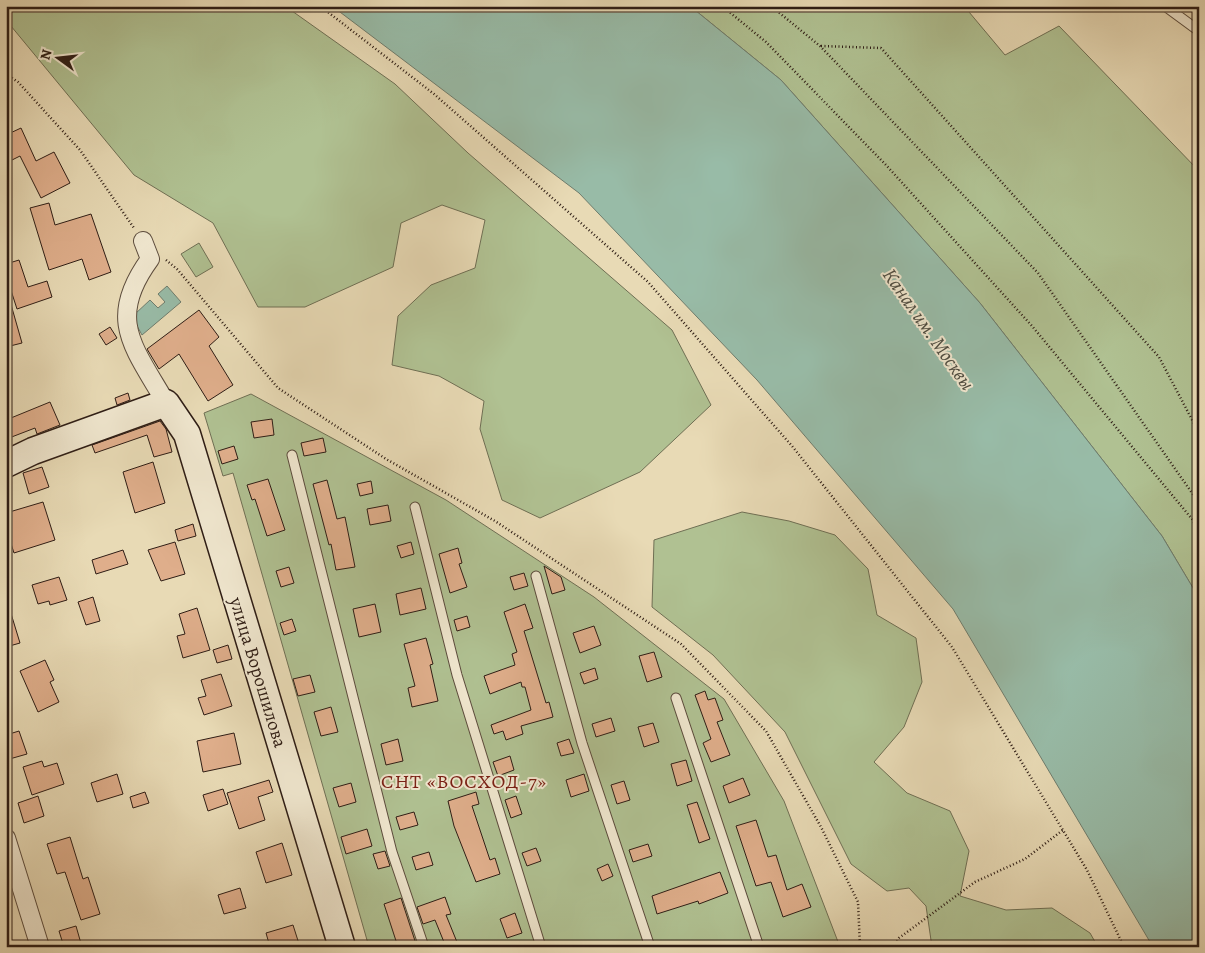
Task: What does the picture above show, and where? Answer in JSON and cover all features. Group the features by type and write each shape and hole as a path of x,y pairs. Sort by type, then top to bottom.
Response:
{"street":[{"path":"6,464 33,451 166,403 126,327 126,312 130,292 137,277 150,259 143,241"},
{"name":"улица Ворошилова","path":"166,403 187,434 342,947"},
{"path":"6,838 40,947"}],"lane":[{"path":"1165,6 1199,31"},
{"path":"292,455 392,852 424,947"},
{"path":"415,507 457,674 541,947"},
{"path":"536,576 582,743 650,947"},
{"path":"676,698 759,947"}],"path":[{"path":"320,6 434,94 648,282 792,446 952,647 1087,870 1124,947"},
{"path":"722,6 766,42 886,165 1032,326 1192,519 1199,532"},
{"path":"771,6 820,46 1038,273 1199,503"},
{"path":"820,46 881,48 1160,357 1199,433"},
{"path":"6,74 18,82 80,150 143,241 177,269 278,388 386,460 495,521 681,644 766,731 821,827 858,902 860,947"},
{"path":"893,947 899,938 974,882 1025,859 1063,830"}],"shaded area":[{"path":"6,6 285,6 395,84 468,153 672,330 711,405 640,472 540,518 502,500 480,429 484,401 439,376 392,365 398,316 431,285 475,268 485,220 442,205 401,223 393,267 305,307 258,307 213,223 134,175 6,20"},
{"path":"690,6 964,6 1005,55 1059,26 1199,171 1199,598 1162,536 980,303 781,80"},
{"path":"199,243 213,267 196,277 181,254"},
{"path":"251,394 446,500 594,597 724,699 784,801 840,947 369,947 233,473 223,476 204,413"},
{"path":"742,512 789,521 835,535 868,569 877,615 916,638 922,682 904,727 874,762 907,793 950,811 969,851 960,896 1006,910 1052,908 1090,933 1098,947 932,947 926,906 909,888 887,891 851,864 785,732 713,655 652,607 654,540"}],"water":[{"name":"Канал им. Москвы","path":"332,6 690,6 781,80 980,303 1162,536 1199,598 1199,947 1153,947 953,609 757,380 579,193"},
{"path":"167,286 181,302 142,335 135,322 135,314 150,300 158,308 165,302 158,294"}],"building":[{"path":"21,128 36,161 54,152 70,183 41,198 20,156 12,160 6,147 6,135"},
{"path":"49,203 55,225 91,214 111,272 89,280 82,259 49,270 30,208"},
{"path":"19,260 28,287 47,281 52,297 17,309 6,275 6,264"},
{"path":"10,301 22,343 6,347 6,302"},
{"path":"199,310 219,337 209,346 233,385 208,401 179,354 159,369 147,349"},
{"path":"110,327 117,338 106,345 99,334"},
{"path":"128,393 130,400 117,405 115,398"},
{"path":"50,402 60,425 37,434 35,428 9,438 6,420"},
{"path":"272,419 274,435 254,438 251,422"},
{"path":"160,421 166,429 172,452 154,457 147,435 95,453 92,445"},
{"path":"323,438 326,452 304,456 301,443"},
{"path":"234,446 238,459 222,464 218,451"},
{"path":"153,462 165,503 135,513 123,472"},
{"path":"42,467 49,487 29,494 23,473"},
{"path":"268,479 285,530 267,536 255,499 252,500 247,485"},
{"path":"327,480 337,519 345,517 355,567 336,570 331,544 329,545 313,484"},
{"path":"371,481 373,493 360,496 357,484"},
{"path":"43,502 55,540 14,553 6,528 6,513"},
{"path":"388,505 391,521 370,525 367,509"},
{"path":"193,524 196,536 178,541 175,530"},
{"path":"175,542 185,574 161,581 148,550"},
{"path":"411,542 414,554 401,558 397,546"},
{"path":"458,548 462,563 459,564 467,587 450,593 439,554"},
{"path":"123,550 128,564 96,574 92,560"},
{"path":"544,566 561,577 565,590 552,594"},
{"path":"289,567 294,583 281,587 276,571"},
{"path":"524,573 528,586 514,590 510,577"},
{"path":"59,577 67,600 50,605 49,601 38,604 32,585"},
{"path":"421,588 426,609 400,615 396,594"},
{"path":"93,597 100,621 86,625 78,602"},
{"path":"375,604 381,632 359,637 353,609"},
{"path":"525,604 533,628 524,631 546,703 549,702 553,717 521,726 523,734 506,740 503,731 494,734 491,725 531,710 525,687 522,687 521,682 490,694 484,676 515,665 512,654 517,652 504,612"},
{"path":"6,607 9,607 20,643 6,647"},
{"path":"197,608 210,650 183,658 177,636 185,634 179,614"},
{"path":"467,616 470,627 457,631 454,620"},
{"path":"292,619 296,631 284,635 280,623"},
{"path":"594,626 601,645 580,653 573,633"},
{"path":"426,638 433,664 430,665 438,701 412,707 408,688 415,686 404,644"},
{"path":"228,645 232,659 217,663 213,650"},
{"path":"654,652 662,677 647,682 639,656"},
{"path":"45,660 54,680 50,682 59,702 38,712 20,671"},
{"path":"595,668 598,679 584,684 580,673"},
{"path":"221,674 232,706 204,715 198,698 206,696 201,680"},
{"path":"310,675 315,692 298,696 293,679"},
{"path":"705,691 708,700 715,698 723,720 717,722 730,755 711,762 703,743 711,739 695,695"},
{"path":"331,707 338,732 321,736 314,712"},
{"path":"611,718 615,731 596,737 592,724"},
{"path":"653,723 659,742 644,747 638,727"},
{"path":"19,731 27,754 6,760 6,735"},
{"path":"234,733 241,764 203,772 197,741"},
{"path":"398,739 403,761 386,765 381,744"},
{"path":"569,739 574,753 561,756 557,743"},
{"path":"510,756 514,770 498,776 493,762"},
{"path":"686,760 692,781 677,786 671,764"},
{"path":"42,761 44,767 57,763 64,784 32,795 23,767"},
{"path":"117,774 123,794 97,802 91,783"},
{"path":"584,774 589,791 571,797 566,780"},
{"path":"743,778 750,795 729,803 723,786"},
{"path":"269,780 273,792 258,797 265,820 239,829 227,793"},
{"path":"624,781 630,800 617,804 611,785"},
{"path":"351,783 356,802 339,807 333,788"},
{"path":"223,789 228,804 208,811 203,795"},
{"path":"145,792 149,803 133,808 130,797"},
{"path":"476,792 479,804 472,806 490,860 495,858 500,874 476,882 454,826 448,801"},
{"path":"38,796 44,816 24,823 18,803"},
{"path":"516,796 522,814 511,818 505,800"},
{"path":"697,802 710,839 699,843 687,805"},
{"path":"414,812 418,825 400,830 396,817"},
{"path":"756,820 768,857 776,855 787,890 802,884 811,907 783,917 771,882 756,886 736,826"},
{"path":"367,829 372,846 346,854 341,837"},
{"path":"70,837 83,879 88,877 100,914 81,920 65,872 57,874 47,844"},
{"path":"282,843 292,875 266,883 256,852"},
{"path":"648,844 652,856 633,862 629,850"},
{"path":"536,848 541,861 527,866 522,853"},
{"path":"385,851 390,866 378,869 373,854"},
{"path":"429,852 433,865 416,870 412,857"},
{"path":"608,864 613,876 602,881 597,869"},
{"path":"720,872 728,893 699,904 698,901 657,914 652,896"},
{"path":"240,888 246,908 224,914 218,895"},
{"path":"445,897 451,914 446,915 459,947 446,947 435,920 423,924 417,907"},
{"path":"401,898 417,947 398,947 384,904"},
{"path":"515,913 522,933 507,938 500,919"},
{"path":"293,925 300,947 270,947 266,933"},
{"path":"76,926 82,947 64,947 59,931"}],"district":[{"name":"СНТ «ВОСХОД-7»","path":"464,781"}]}
